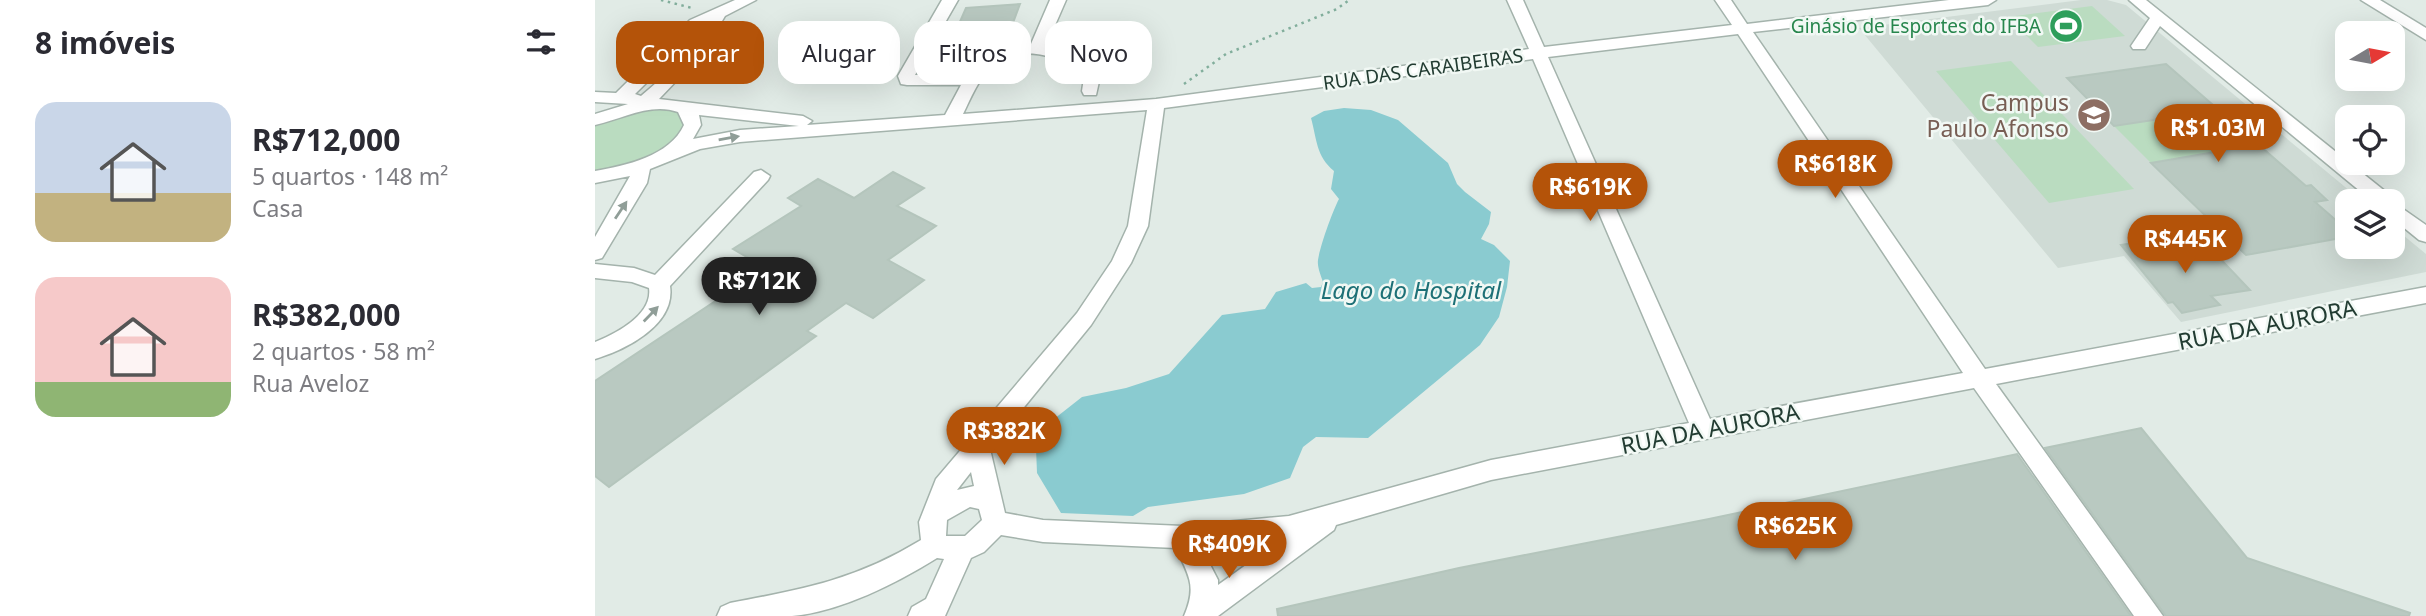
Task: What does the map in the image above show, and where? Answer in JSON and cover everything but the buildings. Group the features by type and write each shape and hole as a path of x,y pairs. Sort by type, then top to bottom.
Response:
{"street":[{"path":"700,21 748,0"},
{"path":"938,21 950,0"},
{"path":"1037,49 1058,0"},
{"path":"1515,0 1703,429"},
{"path":"1723,0 1979,378 2151,616"},
{"name":"RUA DAS CARAIBEIRAS","path":"857,126 1156,104 1538,53 1743,30 1911,4 1988,0"},
{"path":"2137,0 2153,24 2368,189"},
{"path":"2369,0 2426,35"},
{"path":"595,120 618,110 652,102 713,28 718,13"},
{"path":"2128,26 2153,24"},
{"path":"2139,46 2153,24"},
{"path":"1031,50 1037,49 1069,58 1085,68 1092,77 1090,91"},
{"path":"914,62 906,76 907,80 914,80"},
{"path":"622,97 635,84"},
{"path":"951,119 971,84"},
{"path":"595,97 622,97 684,108 857,126"},
{"path":"933,534 945,486 1084,319 1121,263 1138,226 1156,104"},
{"path":"664,155 688,134 693,124 691,115 684,108"},
{"path":"595,190 664,155 697,144 740,135 857,126"},
{"path":"595,177 636,168"},
{"path":"595,253 638,183 636,168"},
{"path":"659,284 761,176"},
{"path":"2405,218 2426,235"},
{"path":"595,271 634,275 659,284 663,292 658,308 628,336 595,351"},
{"name":"RUA DA AURORA","path":"992,512 1043,531 1184,537 1289,527 1491,470 2426,295"},
{"path":"921,616 935,608 961,551 982,540 992,512 977,445"},
{"path":"730,616 825,597 895,569 933,534 939,512 959,499 971,496 992,512"},
{"path":"1200,614 1335,514"},
{"path":"933,534 961,551"},
{"path":"1184,537 1205,580 1200,614"}],"path":[{"path":"661,0 689,6 694,10 696,21"},
{"path":"1156,104 1226,54 1337,9 1349,0"}],"shaded area":[{"name":"Campus Paulo Afonso","path":"2081,0 2107,0 2126,5 2348,189 2335,189 2335,259 2405,259 2405,237 2426,254 2426,272 2181,322 2124,256 2058,268 1859,28"}],"green space":[{"name":"Ginásio de Esportes do IFBA","path":"2092,6 2125,36 2038,47 2008,17"},
{"path":"2011,61 2134,189 2049,203 1936,71"},
{"path":"677,108 690,122 664,154 595,175 595,122 624,110"},
{"path":"2193,114 2233,149 2151,163 2114,126"}],"water":[{"name":"Lago do Hospital","path":"1344,108 1371,110 1398,120 1448,163 1457,184 1491,212 1489,224 1481,239 1494,245 1510,261 1499,317 1480,345 1368,438 1316,437 1303,447 1290,478 1244,494 1148,507 1133,516 1061,513 1037,473 1036,448 1054,419 1082,397 1126,388 1169,374 1222,315 1265,309 1276,292 1306,283 1312,288 1321,287 1323,282 1318,266 1319,254 1339,199 1331,189 1334,171 1320,153 1311,118 1324,111"}],"place":[{"name":"Ginásio de Esportes do IFBA","path":"2066,26"},
{"name":"Campus Paulo Afonso","path":"2094,115"}]}
